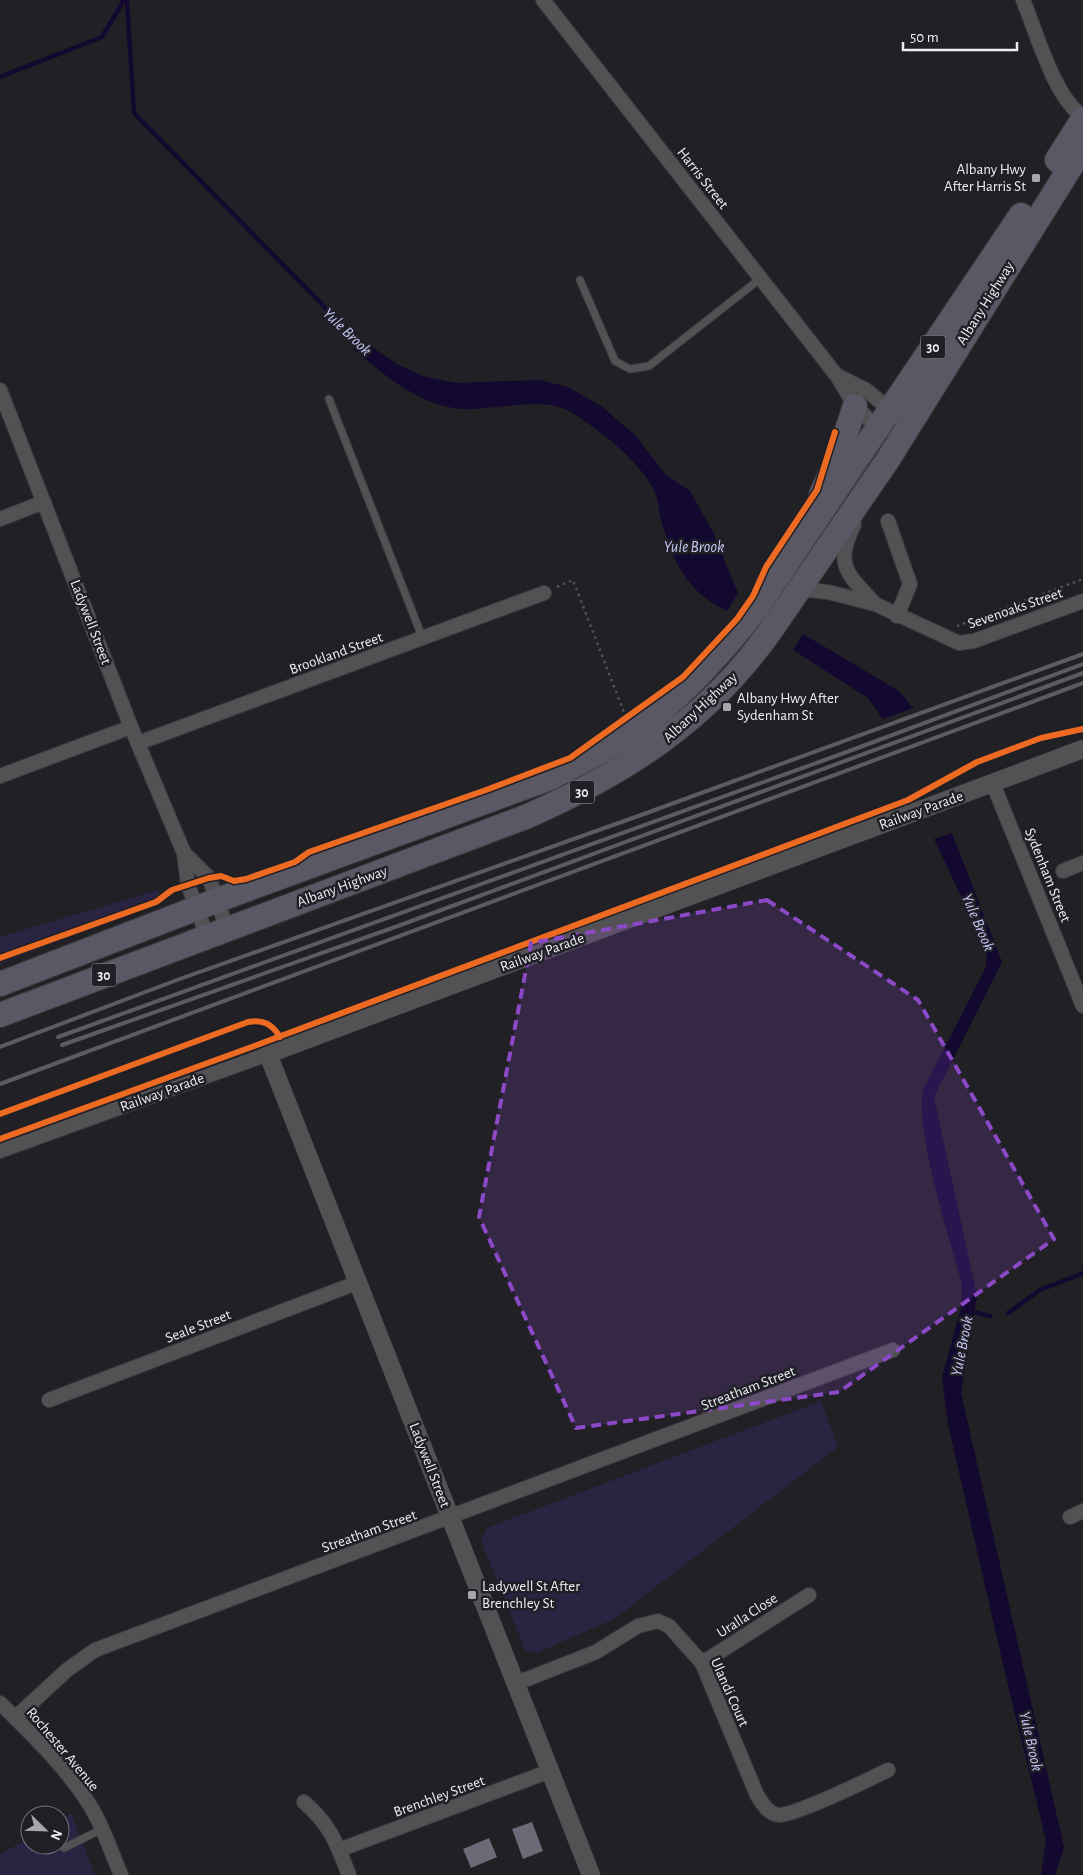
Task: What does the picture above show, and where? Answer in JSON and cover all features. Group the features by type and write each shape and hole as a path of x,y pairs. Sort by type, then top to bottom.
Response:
{"highway":[{"name":"Albany Highway","path":"0,984 550,778 586,760 661,711 715,659 754,612 781,574 1083,117"},
{"name":"Albany Highway","path":"0,1014 528,816 579,794 626,766 681,729 720,692 753,656 892,453 1083,147"},
{"path":"781,574 789,546 819,498 838,457 855,406"}],"street":[{"name":"Harris Street","path":"543,0 838,376 855,406 884,419 909,425"},
{"path":"1024,0 1058,86 1074,110 1083,117"},
{"name":"Harris Street","path":"838,376 866,390 884,419 892,453"},
{"name":"Ladywell Street","path":"0,390 131,727 184,854 188,885 207,905 217,932"},
{"name":"Sevenoaks Street","path":"875,604 847,573 844,550 847,538 892,453"},
{"path":"0,519 44,502"},
{"path":"888,521 910,584 897,616"},
{"name":"Sevenoaks Street","path":"799,589 828,592 875,604 897,616 959,643 974,641 1083,601"},
{"name":"Brookland Street","path":"138,742 424,639 544,593"},
{"path":"0,776 131,727"},
{"name":"Railway Parade","path":"0,1151 268,1054 1083,750"},
{"name":"Sydenham Street","path":"993,784 1083,1006"},
{"name":"Ladywell Street","path":"184,854 209,878 207,905 217,932"},
{"path":"1063,871 1083,863"},
{"name":"Ladywell Street","path":"268,1054 591,1875"},
{"name":"Seale Street","path":"49,1400 359,1282"},
{"name":"Streatham Street","path":"15,1718 67,1670 95,1650 893,1350"},
{"name":"Uralla Close","path":"702,1663 809,1595"},
{"name":"Ulandi Court","path":"517,1683 596,1652 649,1622 658,1621 669,1626 702,1663 757,1795 766,1809 779,1815 795,1810 860,1784 888,1770"},
{"name":"Rochester Avenue","path":"0,1702 70,1778 85,1799 102,1829 121,1875"},
{"name":"Brenchley Street","path":"339,1850 550,1772"},
{"path":"304,1802 324,1821 339,1850 348,1875"}],"lane":[{"path":"580,280 615,361 630,369 650,366 760,278"},
{"path":"329,399 424,639"},
{"path":"70,1845 102,1829"}],"path":[{"path":"953,628 1083,579"},
{"path":"544,593 573,580 624,721 633,714"}],"highlighted area":[{"path":"767,900 918,1000 1054,1239 839,1392 576,1428 479,1217 531,943"}],"shaded area":[{"path":"158,890 165,902 0,964 0,937"},
{"path":"821,1401 838,1447 614,1619 536,1653 525,1650 481,1541 487,1528"},
{"path":"70,1814 95,1875 0,1875 0,1855 20,1843 20,1855 70,1855"}],"water":[{"name":"Yule Brook","path":"360,339 397,364 425,377 457,383 540,380 568,387 601,406 636,436 666,475 690,491 713,532 738,593 727,611 701,594 683,574 671,549 661,520 654,490 628,456 592,426 569,411 545,404 464,409 432,402 404,388 353,349"},
{"path":"803,634 899,691 913,708 883,719 868,698 793,650"},
{"path":"952,833 1002,962 934,1097 977,1296 961,1393 1064,1847 1055,1875 1041,1875 1046,1840 1006,1677 948,1424 942,1377 961,1308 962,1285 934,1184 923,1128 922,1105 924,1088 986,967 987,951 934,839"}],"building":[{"path":"532,1822 543,1851 523,1859 512,1829"},
{"path":"489,1838 497,1857 471,1868 463,1849"}],"waterway":[{"path":"0,77 102,37 124,0"},
{"name":"Yule Brook","path":"127,0 134,113 362,345"},
{"path":"1008,1313 1040,1290 1083,1273"},
{"path":"970,1311 990,1316"}],"railway":[{"path":"0,1047 177,980 641,815 1083,654"},
{"path":"58,1037 844,753 1083,664"},
{"path":"62,1045 398,926 1083,673"},
{"path":"0,1084 1083,683"}],"cycle path":[{"path":"0,958 156,902 172,890 221,876 234,881 246,879 295,862 309,852 486,790 570,758 683,677 737,619 753,596 766,567 817,490 835,432"},
{"path":"0,1139 257,1045 908,800 977,762 1041,738 1083,729"},
{"path":"0,1114 248,1022 263,1022 274,1029 280,1037"}],"place":[{"name":"Albany Hwy After Harris St","path":"1036,178"},
{"name":"Albany Hwy After Sydenham St","path":"727,707"},
{"name":"Ladywell St After Brenchley St","path":"472,1595"}]}
